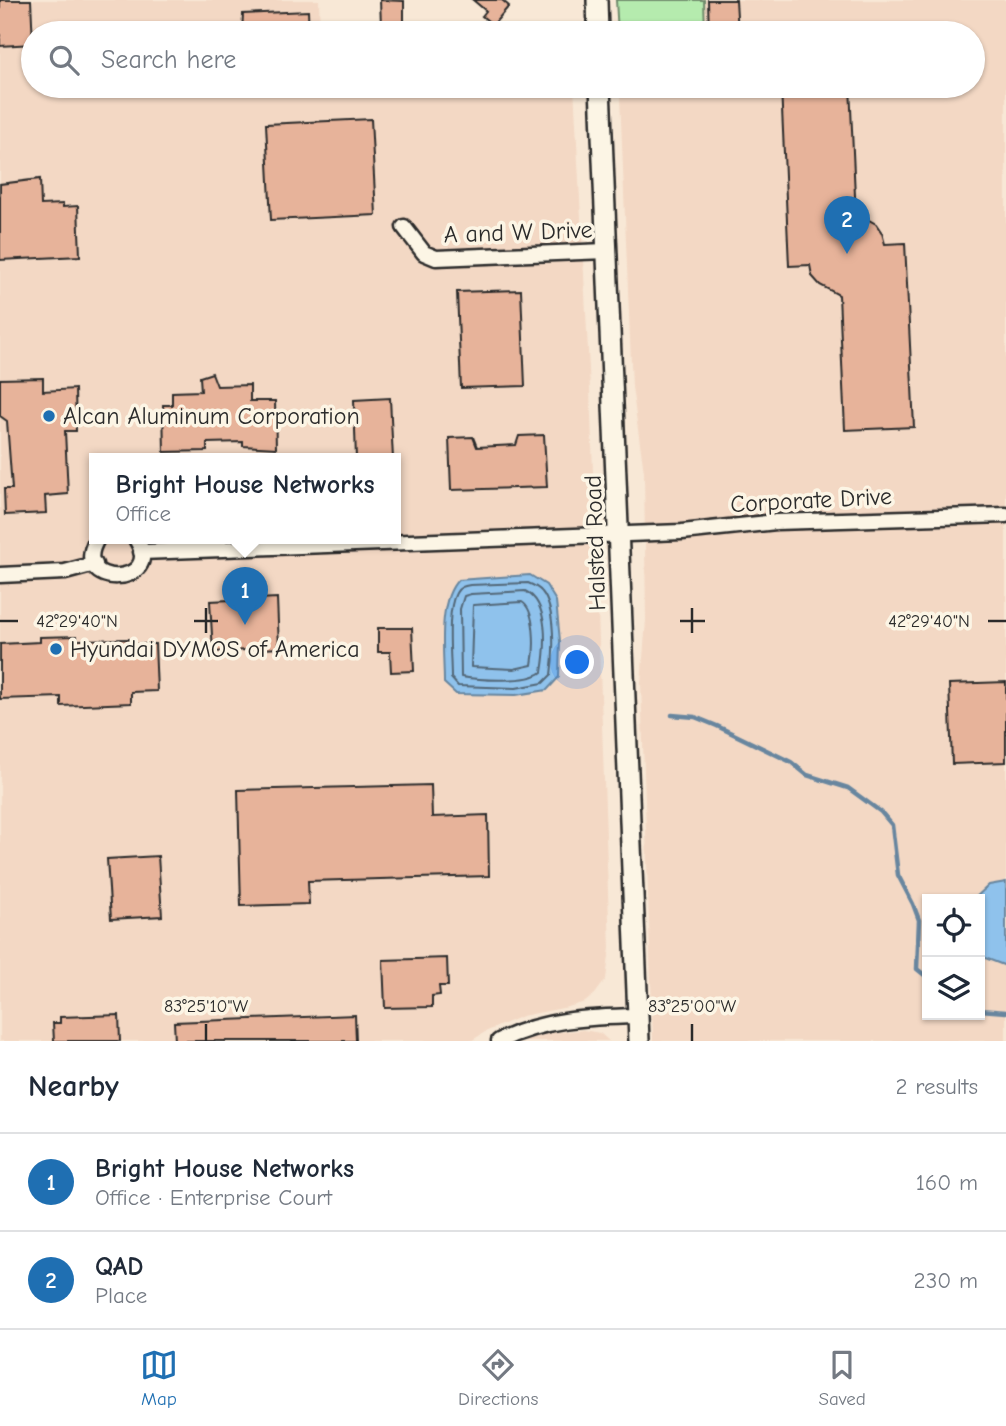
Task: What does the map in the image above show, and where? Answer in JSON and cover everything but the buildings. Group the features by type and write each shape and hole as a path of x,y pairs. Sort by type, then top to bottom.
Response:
{"street":[{"path":"597,0 598,21"},
{"name":"Halsted Road","path":"600,98 639,1041"},
{"name":"A and W Drive","path":"404,227 424,253 436,258 606,251"},
{"name":"Corporate Drive","path":"401,539 682,532 776,522 1006,515"},
{"path":"95,544 92,555 94,564 100,572 109,577 127,575 135,569 140,561 138,545"},
{"name":"Corporate Drive","path":"138,545 182,544"},
{"path":"0,575 65,572 94,564"},
{"path":"499,1041 527,1028 563,1020 638,1016"}],"shaded area":[{"path":"0,0 319,0 320,21 21,21 21,98 575,98 590,388 610,948 606,979 585,1002 522,1016 471,1041 0,1041"},
{"path":"704,0 1006,0 1006,1041 653,1041 641,683 646,620 644,472 632,387 620,98 985,98 985,21 705,21"},
{"path":"583,1030 600,1033 609,1041 523,1041 548,1033"}],"green space":[{"path":"616,0 704,0 705,21 617,21"}],"water":[{"path":"530,575 546,585 556,601 560,641 559,677 547,690 516,695 456,694 444,683 444,614 451,590 458,580"},
{"path":"1006,882 1006,966 985,958 985,894 979,894 989,885"}],"waterway":[{"path":"672,715 695,717 717,726 791,762 807,775 848,788 881,812 892,825 898,875 919,920 917,969 922,973"},
{"path":"985,1010 1006,1012"}],"place":[{"name":"QAD","path":"847,254"},
{"name":"Alcan Aluminum Corporation","path":"49,416"},
{"name":"Bright House Networks","path":"245,625"},
{"name":"Hyundai DYMOS of America","path":"56,649"}]}
